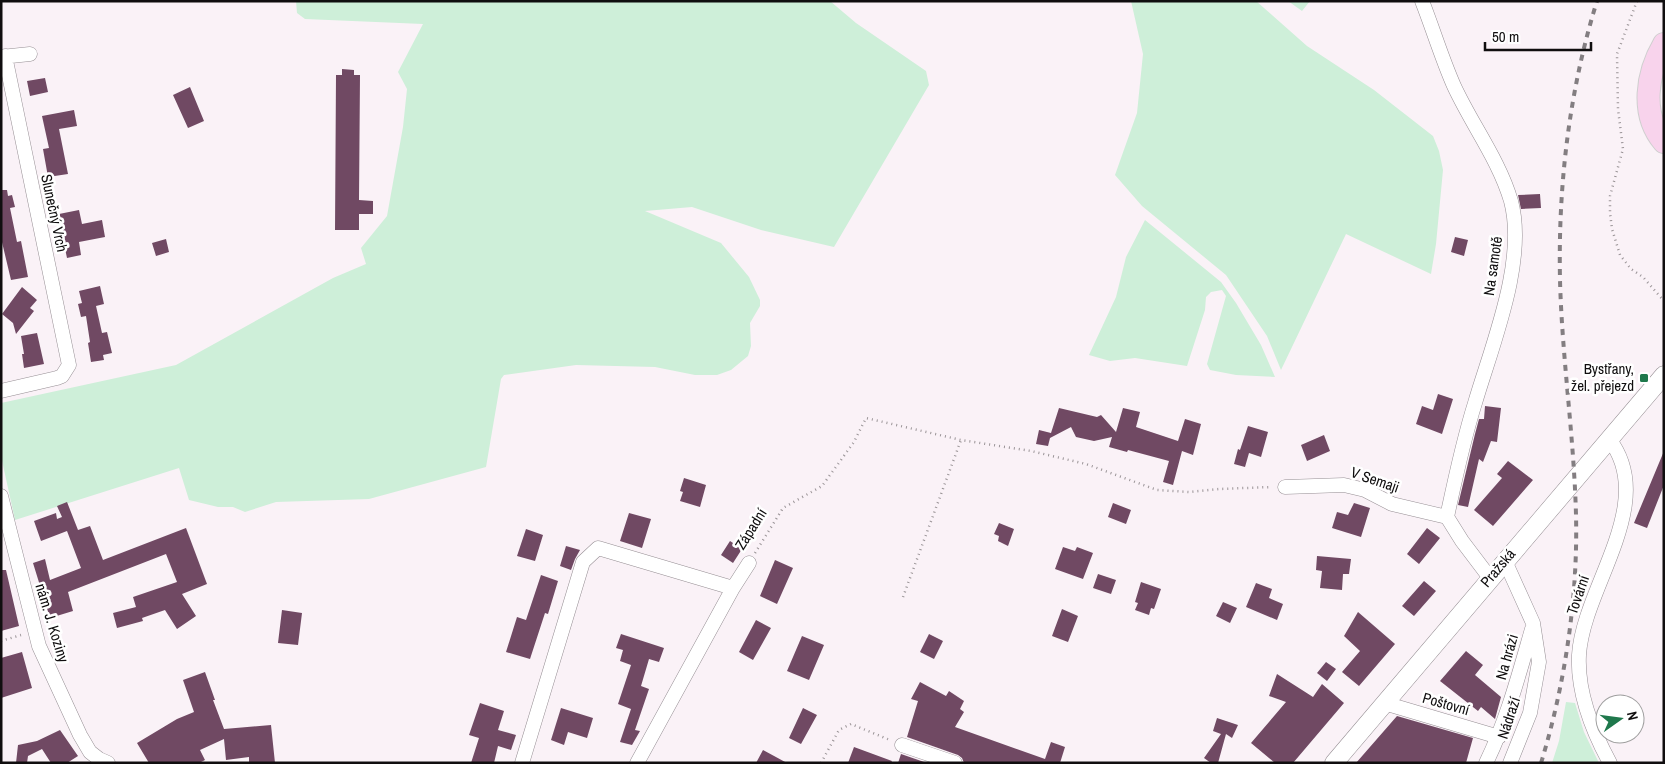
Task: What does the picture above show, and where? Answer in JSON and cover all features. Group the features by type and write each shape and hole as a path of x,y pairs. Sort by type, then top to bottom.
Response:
{"main road":[{"path":"1664,44 1653,66 1648,91 1651,118 1664,142"}],"street":[{"name":"Na samotě","path":"1422,1 1454,86 1499,170 1511,201 1515,229 1514,260 1508,292 1457,465 1447,517"},
{"path":"3,57 30,54"},
{"name":"Slunečný Vrch","path":"1,391 62,376 68,365 68,355 3,57"},
{"name":"Pražská","path":"1334,763 1664,375"},
{"name":"Tovární","path":"1609,439 1616,448 1624,468 1626,485 1625,505 1619,532 1592,599 1583,629 1579,669 1583,700 1610,763"},
{"name":"V Semaji","path":"1285,487 1344,485 1365,490 1392,504 1447,517"},
{"name":"nám. J. Koziny","path":"1,496 39,646 63,701 92,758 108,763"},
{"path":"1447,517 1462,541 1490,578"},
{"path":"522,763 583,562 598,548 733,588"},
{"name":"Na hrázi","path":"1486,763 1499,737 1533,623 1504,561"},
{"name":"Západní","path":"637,763 733,588 749,563"},
{"name":"Nádraží","path":"1510,763 1530,713 1539,662 1533,623"},
{"name":"Poštovní","path":"1384,704 1499,737"},
{"path":"902,745 955,763"}],"path":[{"path":"1637,1 1617,54 1618,109 1623,149 1610,196 1610,213 1612,229 1620,254 1631,269 1642,277 1664,301"},
{"name":"Západní","path":"749,563 783,508 822,486 854,442 866,418 961,440"},
{"path":"903,598 961,440 1031,451 1086,464 1157,490 1190,492 1285,487"},
{"path":"1,641 35,632"},
{"path":"821,763 839,730 851,724 902,745"}],"green space":[{"path":"296,1 830,1 856,23 926,71 929,85 834,247 761,230 692,207 645,211 721,243 749,277 760,300 760,306 750,323 751,346 748,356 731,370 717,375 695,375 655,367 576,365 504,375 501,379 486,467 369,499 276,502 245,512 233,507 218,507 189,500 179,468 15,520 1,456 1,403 176,365 333,278 366,264 361,248 387,216 403,127 407,89 398,72 423,24 305,19 297,13"},
{"path":"1131,1 1256,1 1307,46 1374,90 1433,136 1439,151 1443,170 1436,244 1431,274 1346,234 1281,370 1267,336 1226,275 1142,206 1115,175 1137,113 1143,54"},
{"path":"1288,1 1310,1 1302,11"},
{"path":"1145,220 1221,282 1261,345 1275,377 1236,375 1210,370 1207,364 1226,296 1222,290 1211,292 1206,297 1205,310 1187,366 1135,358 1110,361 1089,355 1116,297 1126,257"},
{"path":"1566,702 1575,703 1584,732 1599,763 1552,763 1559,741"}],"building":[{"path":"342,69 354,70 354,75 360,75 359,200 373,201 373,214 359,214 359,230 335,230 336,75 342,75"},
{"path":"45,78 48,92 30,96 27,81"},
{"path":"190,87 204,121 188,128 173,95"},
{"path":"74,110 77,126 59,129 68,174 48,177 43,149 49,148 42,116"},
{"path":"1,190 7,190 8,196 12,195 15,207 10,208 17,242 21,241 28,277 11,280 1,238"},
{"path":"1540,194 1541,208 1521,209 1518,195"},
{"path":"79,210 82,224 102,220 105,237 79,242 81,255 67,258 59,214"},
{"path":"1455,237 1468,240 1464,256 1451,252"},
{"path":"166,239 169,252 156,256 152,243"},
{"path":"100,286 104,304 96,306 102,333 107,332 112,353 103,355 104,360 91,362 86,316 81,317 78,304 82,303 79,291"},
{"path":"22,287 37,300 30,308 34,311 16,334 13,323 2,314"},
{"path":"37,333 44,364 24,368 21,336"},
{"path":"1438,394 1453,399 1442,434 1416,424 1422,406 1433,410"},
{"path":"1485,406 1501,408 1497,442 1491,441 1483,462 1479,459 1468,507 1458,505 1479,419 1484,419"},
{"path":"1059,408 1097,417 1101,415 1116,432 1123,408 1140,412 1136,427 1178,441 1185,419 1201,424 1193,455 1182,451 1173,485 1163,482 1169,461 1109,447 1112,437 1094,441 1076,437 1071,427 1050,438 1048,446 1036,444 1039,430 1051,433"},
{"path":"1248,426 1268,432 1261,457 1249,453 1245,467 1234,464"},
{"path":"1324,435 1330,451 1307,461 1301,445"},
{"path":"1664,451 1664,485 1647,528 1634,523"},
{"path":"1508,461 1533,480 1493,526 1474,510 1502,478 1497,474"},
{"path":"684,478 706,485 700,507 680,501 683,492 680,491"},
{"path":"67,502 78,530 90,526 103,560 186,528 207,584 182,594 196,616 177,629 165,610 142,618 143,621 117,628 113,613 136,607 133,597 177,582 166,554 68,592 73,611 50,618 33,563 45,559 50,580 81,568 67,531 41,541 34,521 56,513 57,519 62,517 57,506"},
{"path":"1113,503 1131,510 1126,524 1108,517"},
{"path":"1354,503 1370,508 1361,537 1332,528 1337,512 1348,515"},
{"path":"629,513 651,519 642,548 620,541"},
{"path":"999,523 1014,529 1008,546 998,541 999,536 994,534"},
{"path":"1427,528 1440,538 1419,564 1407,554"},
{"path":"526,529 543,535 535,561 517,556"},
{"path":"730,541 742,549 733,563 721,555"},
{"path":"566,546 580,550 571,570 560,566"},
{"path":"1063,547 1075,551 1077,547 1093,553 1083,579 1055,569"},
{"path":"1317,556 1351,559 1349,574 1343,574 1342,590 1320,588 1322,571 1316,570"},
{"path":"775,560 793,568 777,604 760,596"},
{"path":"1,570 6,570 19,626 1,631"},
{"path":"1098,574 1116,580 1111,594 1093,588"},
{"path":"541,575 558,581 548,614 545,613 530,659 506,652 517,617 526,620"},
{"path":"1424,581 1436,591 1414,616 1402,606"},
{"path":"1141,582 1161,589 1154,609 1151,608 1149,615 1135,610 1138,603 1135,602"},
{"path":"1256,583 1272,589 1269,598 1283,604 1277,620 1246,607"},
{"path":"1223,602 1237,608 1230,623 1216,616"},
{"path":"1062,609 1078,616 1068,642 1052,636"},
{"path":"282,610 302,613 298,645 278,643"},
{"path":"1358,612 1395,644 1359,686 1342,672 1360,651 1344,636"},
{"path":"756,620 771,628 753,660 739,652"},
{"path":"621,634 664,648 659,662 649,659 641,686 649,689 635,730 640,731 632,745 620,742 631,709 618,704 631,665 620,661 623,650 616,648"},
{"path":"929,634 943,641 934,659 920,652"},
{"path":"802,636 824,645 809,680 787,671"},
{"path":"1466,651 1483,665 1475,675 1501,697 1495,719 1481,707 1478,711 1440,681"},
{"path":"22,652 32,688 1,698 1,658"},
{"path":"1326,662 1336,669 1327,681 1317,673"},
{"path":"205,672 224,729 271,725 275,763 249,763 249,757 226,760 224,739 200,750 205,760 199,763 149,763 137,743 177,719 194,712 183,680"},
{"path":"1277,674 1313,697 1322,684 1344,703 1293,763 1275,763 1251,743 1286,702 1269,696"},
{"path":"920,682 946,696 949,691 964,701 960,709 964,712 955,727 1045,759 1051,742 1065,747 1060,763 964,763 958,755 907,737 918,701 911,699"},
{"path":"480,703 504,711 498,730 516,735 511,750 498,746 494,763 471,763 479,738 469,735"},
{"path":"561,708 593,718 587,738 568,732 564,745 551,740"},
{"path":"803,708 817,715 801,744 789,738"},
{"path":"1397,716 1473,738 1466,763 1356,763"},
{"path":"1217,718 1238,725 1232,738 1226,734 1218,763 1211,763 1204,758 1221,734 1213,731"},
{"path":"60,730 78,756 67,763 51,763 42,749 28,756 27,763 16,763 18,745 37,741"},
{"path":"854,747 892,761 891,763 848,763"},
{"path":"763,750 787,763 756,763"},
{"path":"901,754 927,763 898,763"}],"railway":[{"path":"1541,763 1563,672 1575,577 1575,485 1560,280 1563,174 1572,104 1587,35 1597,1"}],"place":[{"name":"Bystřany, žel. přejezd","path":"1644,378"}]}
